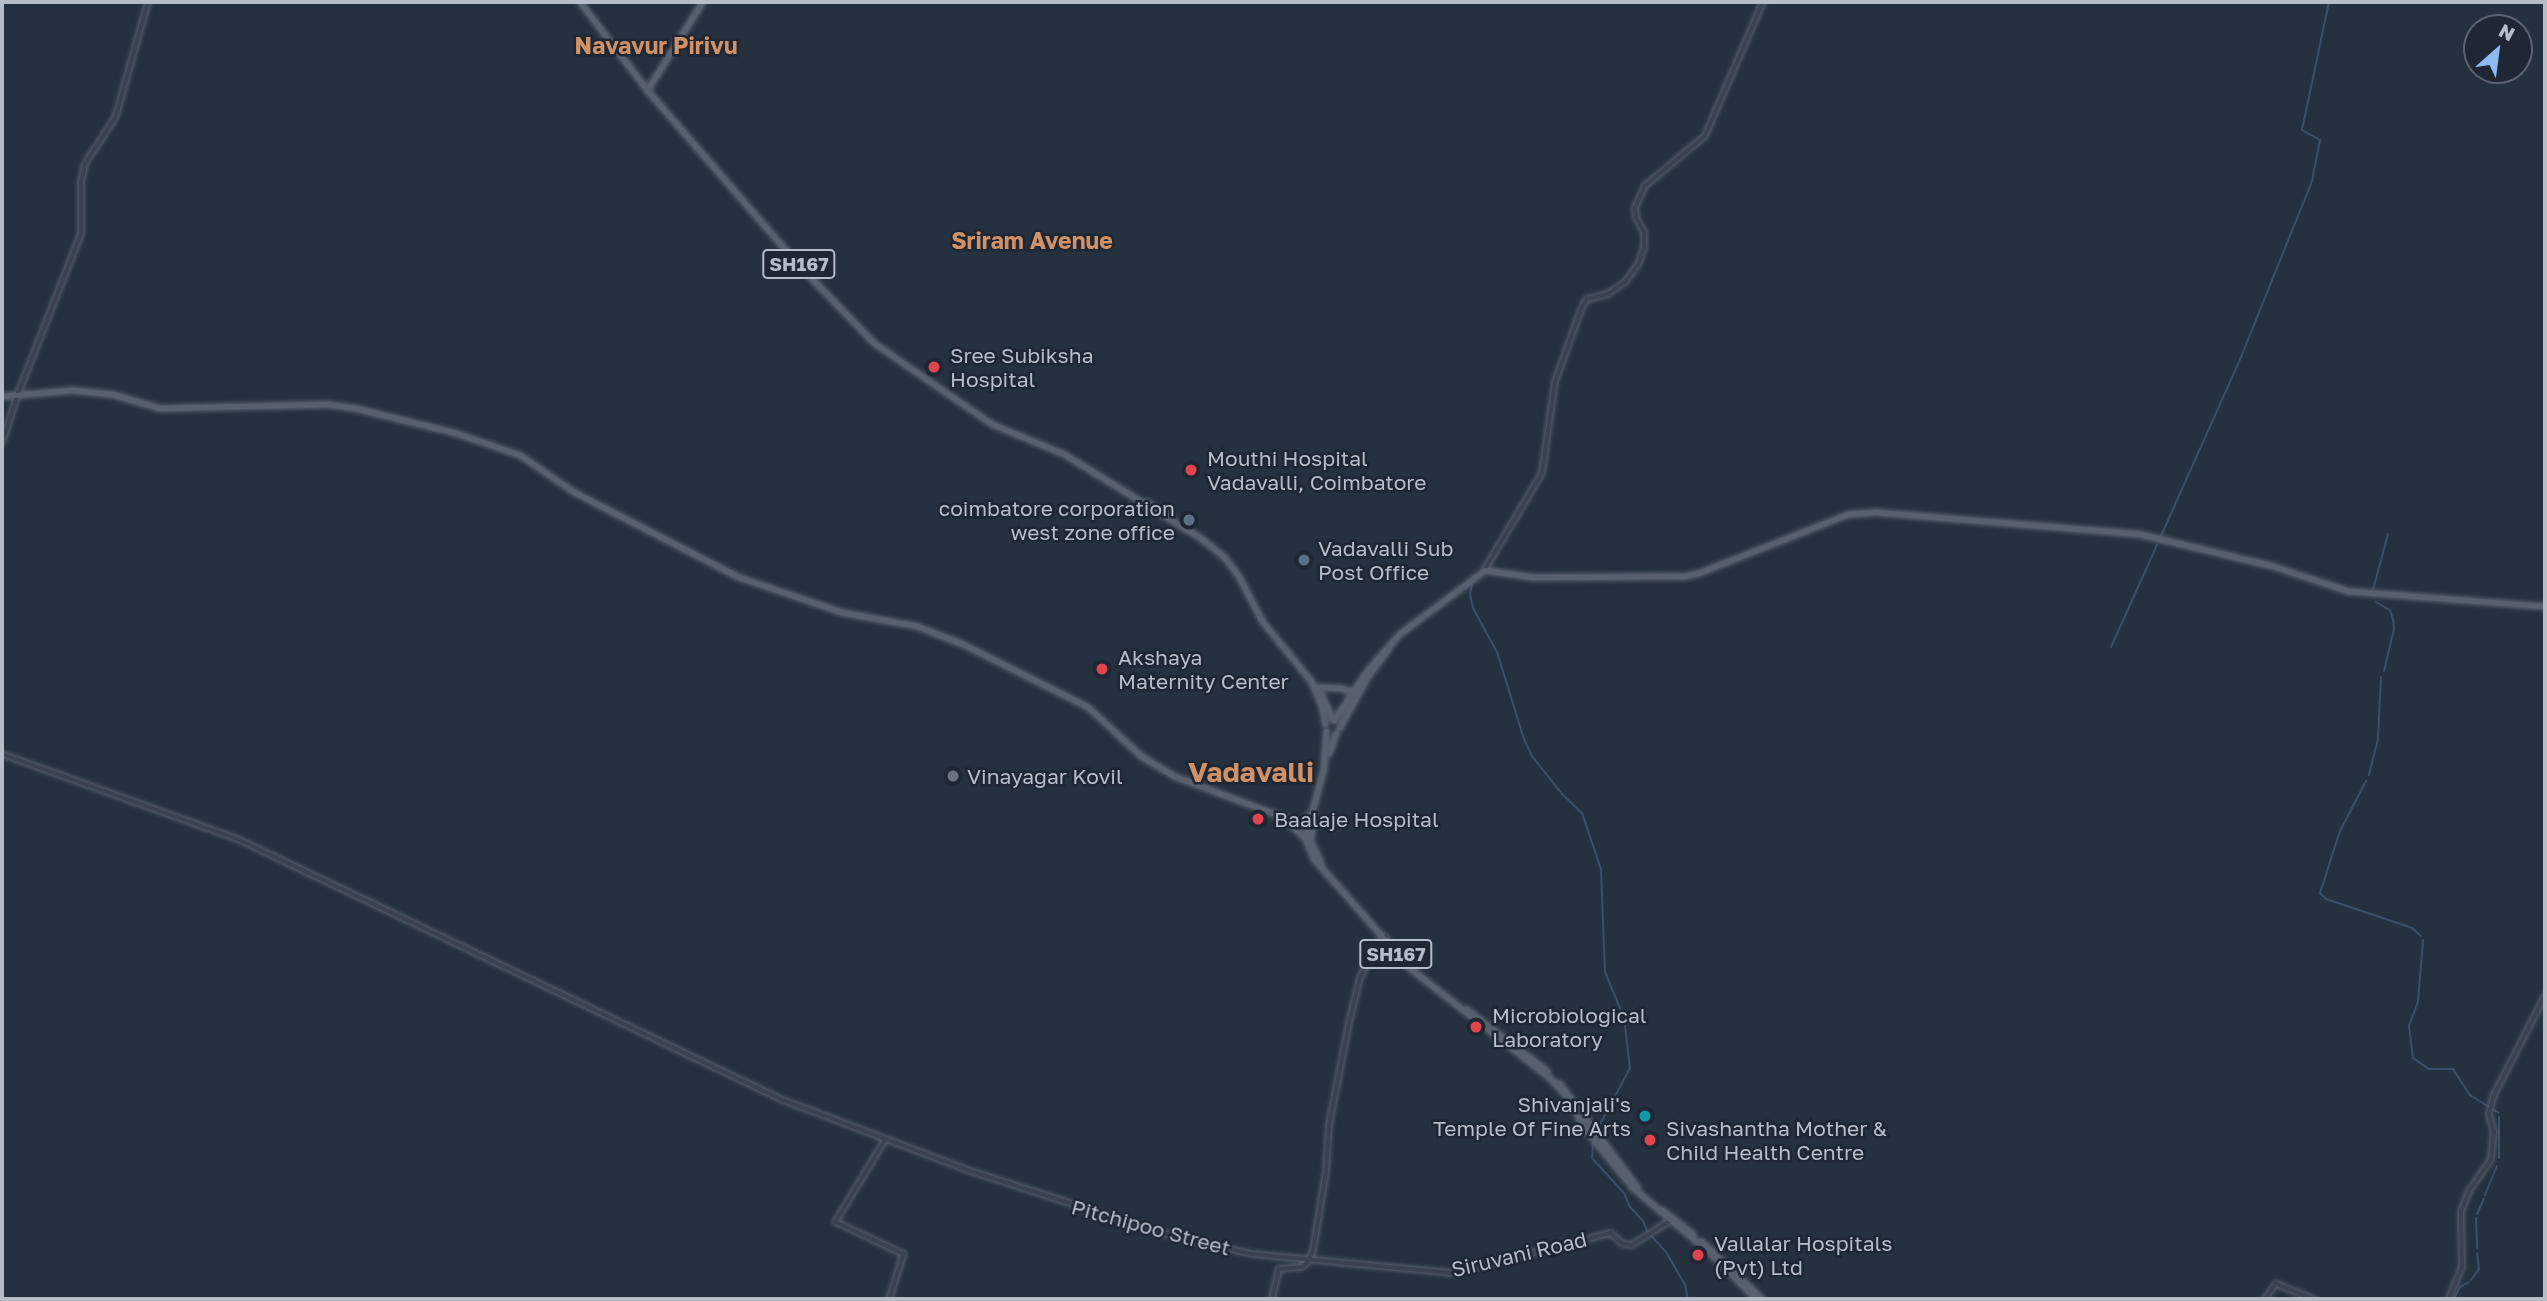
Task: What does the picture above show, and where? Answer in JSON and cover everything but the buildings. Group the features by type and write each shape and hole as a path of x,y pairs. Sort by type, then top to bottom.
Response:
{"main road":[{"name":"SH167","path":"580,2 647,90 796,262 874,343 992,424 1073,460 1216,549 1238,575 1269,631 1316,686 1334,720"},
{"path":"647,90 702,2"},
{"path":"2,396 57,390 101,392 169,408 327,404 355,408 453,432 520,455 574,492 738,577 841,612 897,620 963,644 1088,707 1131,748 1174,776 1299,823 1307,831"},
{"path":"1337,731 1326,728 1366,672 1389,646 1418,618 1485,570 1534,577 1684,576 1744,556 1836,518 1875,512 2140,534 2273,566 2348,591 2545,606"},
{"path":"1307,831 1314,819 1337,731 1367,677 1389,646"},
{"path":"1316,686 1353,692"},
{"name":"SH167","path":"1316,686 1326,728 1325,759 1307,831 1312,858 1409,963 1540,1064 1569,1094 1585,1124 1632,1188 1719,1257 1762,1299"},
{"path":"1334,720 1337,731"},
{"path":"1299,823 1312,811"},
{"path":"1275,815 1307,831"},
{"path":"1307,831 1314,819"},
{"name":"SH167","path":"1671,1219 1756,1299"}],"street":[{"path":"2,443 18,394 80,240 85,164 116,116 148,2"},
{"path":"1485,570 1542,473 1555,382 1582,307 1587,299 1608,294 1625,282 1638,265 1644,248 1644,232 1636,218 1635,208 1645,186 1705,136 1763,2"},
{"name":"Pitchipoo Street","path":"2,754 238,839 728,1077 885,1141 1163,1233 1252,1254 1310,1259"},
{"path":"1272,1299 1279,1269 1302,1266 1310,1259 1323,1196 1329,1125 1349,1023 1360,978 1377,944 1384,938"},
{"path":"2449,1299 2462,1266 2461,1212 2469,1191 2491,1158 2494,1132 2491,1105 2523,1033 2545,996"},
{"path":"885,1141 836,1222 904,1254 890,1299"},
{"name":"Siruvani Road","path":"1310,1259 1452,1273 1611,1233 1629,1246 1645,1239 1671,1219"},
{"path":"2266,1299 2276,1284 2314,1299"}],"waterway":[{"path":"2161,536 2241,357 2312,181 2320,140 2302,130 2329,2"},
{"path":"2373,590 2388,534"},
{"path":"2111,647 2157,545"},
{"path":"1472,585 1470,594 1473,608 1497,652 1524,739 1532,756 1562,794 1582,813 1601,869 1605,972 1624,1018 1630,1068 1597,1130"},
{"path":"2376,602 2390,610 2393,619 2394,629 2384,671"},
{"path":"2369,775 2378,738 2381,677"},
{"path":"2366,781 2340,831 2320,893 2326,899 2412,928 2421,936"},
{"path":"2423,940 2418,1002 2409,1026 2413,1058 2429,1069 2453,1069 2470,1095 2499,1113"},
{"path":"2499,1117 2499,1158"},
{"path":"1593,1141 1592,1158 1624,1193 1630,1207 1643,1221 1647,1231 1666,1252 1685,1285 1688,1299"},
{"path":"2485,1195 2497,1166"},
{"path":"2477,1214 2484,1198"},
{"path":"2476,1218 2477,1248"},
{"path":"2471,1280 2479,1269 2477,1253"},
{"path":"2454,1299 2460,1287 2469,1282"}],"place":[{"name":"Sree Subiksha Hospital","path":"934,367"},
{"name":"Mouthi Hospital Vadavalli, Coimbatore","path":"1191,470"},
{"name":"coimbatore corporation west zone office","path":"1189,520"},
{"name":"Vadavalli Sub Post Office","path":"1304,560"},
{"name":"Akshaya Maternity Center","path":"1102,669"},
{"name":"Vinayagar Kovil","path":"953,776"},
{"name":"Baalaje Hospital","path":"1258,819"},
{"name":"Microbiological Laboratory","path":"1476,1027"},
{"name":"Shivanjali's Temple Of Fine Arts","path":"1645,1116"},
{"name":"Sivashantha Mother & Child Health Centre","path":"1650,1140"},
{"name":"Vallalar Hospitals (Pvt) Ltd","path":"1698,1255"}],"district":[{"name":"Navavur Pirivu","path":"656,45"},
{"name":"Sriram Avenue","path":"1032,240"},
{"name":"Vadavalli","path":"1251,772"}]}
